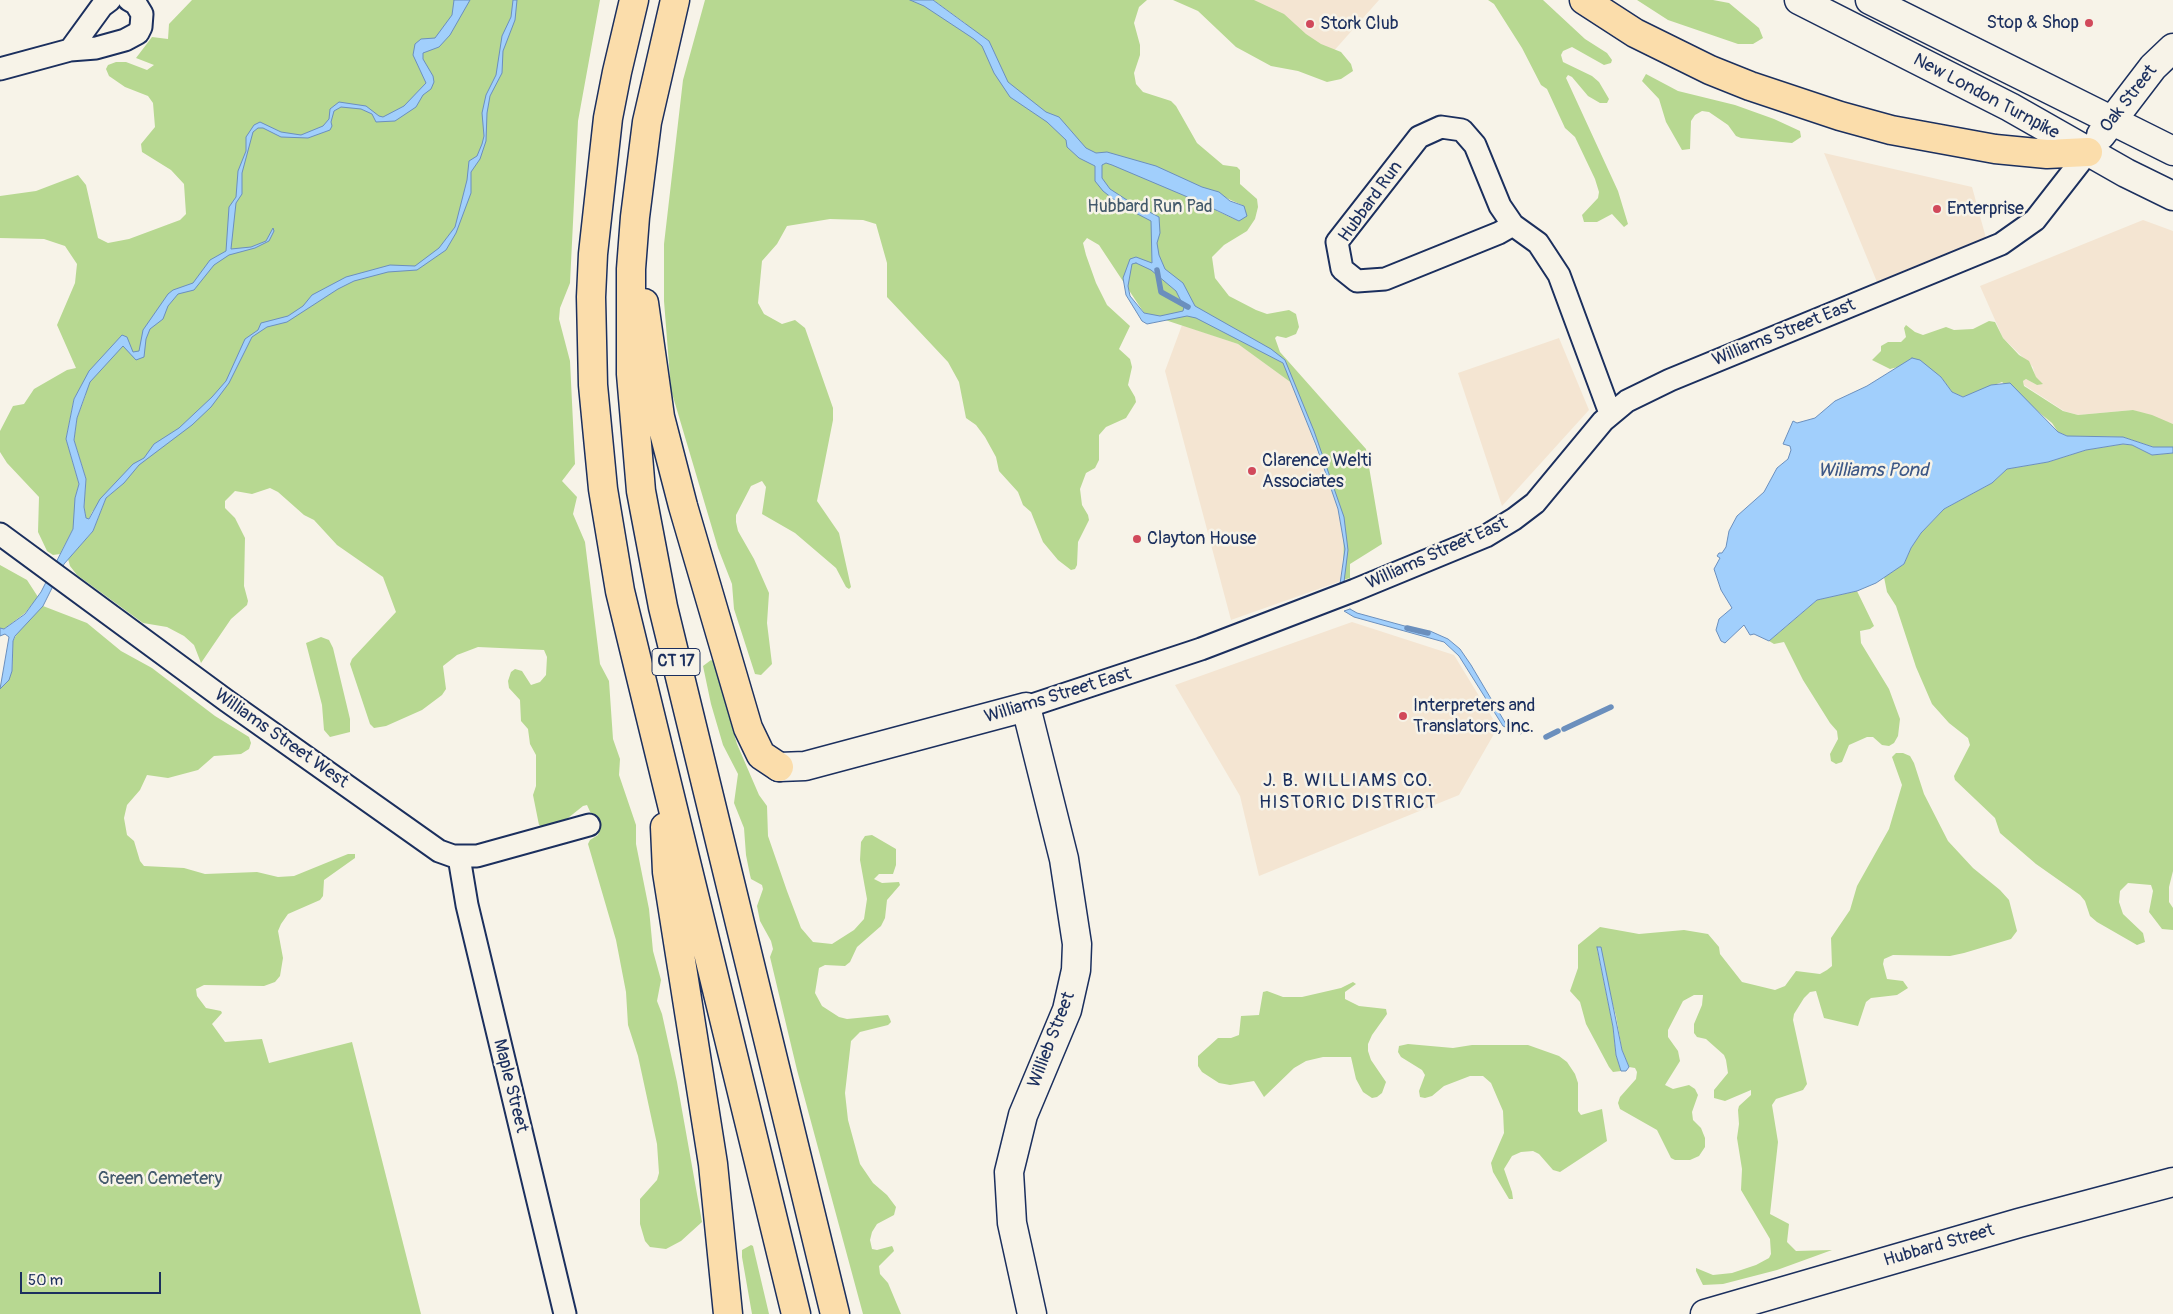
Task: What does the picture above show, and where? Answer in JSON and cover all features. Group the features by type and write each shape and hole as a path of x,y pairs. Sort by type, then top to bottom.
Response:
{"highway":[{"name":"CT 17","path":"634,0 617,72 601,164 591,297 593,385 602,480 610,540 620,591 796,1314"},
{"name":"CT 17","path":"675,0 647,122 635,217 631,269 630,321 633,413 641,491 654,569 835,1314"},
{"path":"1584,0 1635,33 1710,70 1750,86 1840,116 1934,139 2005,151 2047,154 2088,152"},
{"path":"631,269 646,310 657,398 670,462 746,719 761,755 779,767"},
{"path":"669,793 665,834 667,872 712,1164 728,1314"}],"street":[{"path":"70,50 102,6 110,0"},
{"path":"0,69 70,50 96,48 124,40 138,33 141,27 142,14 136,4 129,0"},
{"name":"New London Turnpike","path":"1799,0 2015,110 2136,179 2173,196"},
{"name":"New London Turnpike","path":"1870,0 2173,151"},
{"name":"Oak Street","path":"2088,152 2152,67 2173,48"},
{"name":"Hubbard Run","path":"1513,225 1499,233 1385,279 1357,281 1342,268 1337,242 1419,136 1441,127 1462,130 1475,146 1500,206 1513,225 1538,243 1559,275 1610,414"},
{"name":"Williams Street East","path":"779,767 794,767 814,763 1026,707 1201,649 1364,586 1486,536 1514,519 1535,503 1610,414 1627,401 1670,380 2013,238 2045,210 2088,152"},
{"name":"Williams Street West","path":"0,534 227,701 430,845 448,855 459,857 484,855 589,825"},
{"name":"Willieb Street","path":"1026,707 1064,859 1078,944 1076,970 1067,1010 1023,1114 1009,1172 1012,1223 1032,1314"},
{"name":"Maple Street","path":"459,857 467,905 566,1314"},
{"name":"Hubbard Street","path":"1705,1314 2010,1226 2173,1182"}],"shaded area":[{"name":"Stork Club","path":"1224,0 1379,0 1324,62"},
{"path":"1824,153 1972,187 1986,238 1877,282"},
{"path":"2143,220 2173,231 2173,424 2133,410 2078,415 2064,411 2024,385 2023,381 2026,379 2037,385 2033,367 2003,338 1980,286"},
{"path":"1182,325 1238,344 1293,384 1338,509 1344,542 1341,581 1231,620 1165,371"},
{"path":"1559,338 1589,410 1502,506 1458,373"},
{"path":"1352,622 1454,655 1498,727 1459,795 1259,876 1240,796 1175,685"}],"green space":[{"path":"192,0 600,0 578,121 570,283 560,308 559,319 570,361 575,464 562,481 577,497 573,514 585,542 600,664 609,681 613,739 620,759 619,775 636,825 636,844 649,909 653,951 661,980 657,1001 662,1014 677,1082 702,1222 681,1241 666,1249 650,1247 645,1241 640,1224 640,1199 657,1180 659,1173 657,1144 638,1056 628,1025 626,992 616,940 588,844 590,840 598,835 599,831 587,805 550,827 544,828 539,825 533,795 536,786 536,755 530,744 528,729 521,721 520,700 509,688 508,681 511,672 515,669 522,671 531,685 540,682 546,675 547,657 544,650 478,647 457,655 443,666 446,689 442,695 422,710 386,726 374,728 370,724 350,664 352,659 396,612 383,577 337,545 314,520 304,515 278,492 270,488 252,494 235,491 225,501 225,508 235,518 245,538 244,586 248,601 247,605 231,619 201,663 194,645 184,636 167,627 143,623 77,575 70,566 68,559 93,531 106,498 122,484 120,479 92,512 89,519 86,518 84,507 86,479 74,440 77,418 86,394 82,385 74,399 66,439 79,484 75,498 75,518 73,529 60,554 53,555 47,551 38,532 39,497 7,463 0,452 0,431 13,406 24,404 34,389 67,370 76,368 57,325 75,283 77,264 65,246 44,239 0,238 0,196 36,191 78,175 86,185 98,238 108,243 129,239 180,220 186,214 184,184 171,170 142,152 141,144 155,127 153,103 148,96 125,87 109,76 106,69 108,65 116,62 126,62 147,70 154,65 136,58 152,37 168,39 169,24"},
{"name":"Hubbard Run Pad","path":"705,0 910,0 924,5 973,37 965,23 933,0 1147,0 1139,7 1134,23 1140,45 1140,55 1134,73 1136,84 1143,92 1171,101 1176,106 1197,143 1223,165 1237,167 1240,170 1240,184 1257,199 1258,207 1255,219 1247,231 1224,245 1212,257 1215,278 1229,296 1256,310 1267,314 1289,310 1296,314 1299,327 1296,334 1286,338 1277,336 1275,338 1280,352 1366,449 1382,544 1350,564 1350,578 1343,580 1344,520 1293,384 1238,344 1144,313 1099,245 1087,238 1083,243 1096,283 1107,305 1130,326 1119,349 1130,359 1132,367 1128,385 1136,402 1126,418 1106,427 1099,435 1099,460 1095,468 1086,473 1080,489 1082,505 1089,520 1078,542 1077,565 1075,569 1071,570 1058,560 1043,542 1031,512 1023,505 1018,492 999,471 996,457 985,437 976,425 966,418 959,382 948,362 887,297 887,263 876,224 863,220 830,219 787,226 777,244 762,261 758,303 764,314 782,324 795,320 805,328 833,408 833,420 817,501 839,533 851,587 849,589 846,587 836,568 795,533 762,514 766,487 762,481 751,486 736,515 736,522 738,531 754,559 769,593 767,623 772,664 761,675 755,674 734,609 732,584 718,548 671,390 664,301 664,244 683,80","holes":["1224,197 1244,206 1239,221 1217,211"]},
{"path":"1173,0 1254,0 1284,14 1306,34 1321,44 1341,52 1351,64 1353,71 1341,79 1327,82 1298,71 1271,66 1236,47 1198,11"},
{"path":"1488,0 1543,0 1585,39 1607,53 1612,60 1611,63 1604,65 1572,47 1563,51 1561,55 1563,62 1592,76 1599,82 1609,99 1607,103 1600,103 1588,96 1572,77 1568,75 1566,78 1618,191 1628,224 1624,227 1612,214 1597,222 1584,222 1582,215 1598,198 1599,192 1595,179 1575,137 1565,128 1547,89 1541,85 1522,48 1494,4"},
{"path":"1637,0 1713,0 1729,3 1759,28 1763,38 1753,44 1738,44 1668,20"},
{"path":"1646,74 1678,91 1735,105 1774,119 1800,131 1801,137 1792,143 1741,138 1736,136 1728,125 1709,112 1702,111 1695,115 1691,121 1690,149 1682,150 1666,122 1659,99 1642,81"},
{"path":"1989,321 1995,322 2003,338 2019,355 2029,361 2036,377 2043,384 2037,385 2026,379 2023,381 2024,386 2063,411 2078,415 2133,410 2152,415 2173,424 2173,447 2153,447 2123,437 2067,436 2058,432 2052,423 2002,382 1963,397 1952,392 1941,377 1912,358 1902,366 1890,369 1872,360 1881,351 1881,346 1888,342 1901,342 1906,337 1904,328 1906,325 1923,335 1946,327 1954,330 1973,329"},
{"path":"2123,444 2132,445 2152,455 2173,453 2173,871 2169,887 2169,902 2173,908 2173,930 2162,929 2149,912 2153,891 2151,885 2128,883 2120,891 2119,902 2123,914 2143,933 2145,942 2137,945 2090,916 2085,901 2080,895 2036,864 2000,833 1995,818 1955,780 1954,776 1970,745 1968,738 1949,723 1932,704 1916,667 1896,606 1887,592 1884,577 1904,564 1911,548 1921,533 1944,509 1992,483 2007,469 2048,462 2086,450"},
{"path":"0,565 27,580 38,597 25,613 4,629 0,628"},
{"path":"1857,591 1874,626 1860,631 1861,643 1889,689 1900,719 1898,736 1894,743 1889,746 1882,745 1873,737 1867,737 1849,745 1842,762 1836,764 1831,761 1830,754 1838,739 1837,731 1803,680 1784,642 1774,644 1769,641 1817,600"},
{"name":"Green Cemetery","path":"43,606 87,623 121,651 152,668 215,716 249,737 251,743 249,749 241,754 214,756 198,770 168,778 147,775 140,790 127,805 124,818 127,835 134,841 140,861 144,866 184,868 205,874 257,872 278,877 294,876 348,854 355,854 355,858 324,880 323,896 320,900 288,914 281,924 278,931 283,958 280,976 275,982 264,986 204,985 196,989 197,996 206,1008 221,1011 222,1013 212,1024 225,1042 262,1039 269,1063 352,1042 421,1314 0,1314 0,689 12,671 13,641 19,630"},
{"path":"321,637 329,640 333,648 350,719 350,732 330,737 324,730 322,705 306,643"},
{"path":"711,660 713,661 737,744 759,795 767,806 768,836 787,891 801,928 813,942 832,944 854,930 864,919 867,899 860,860 861,842 865,836 872,835 896,849 896,865 893,874 879,874 874,879 882,883 899,882 900,885 887,900 885,918 881,926 857,947 850,962 845,966 825,965 819,968 815,993 822,1006 839,1017 847,1019 888,1015 891,1022 888,1025 860,1032 851,1041 845,1093 848,1120 860,1164 873,1183 887,1195 896,1207 894,1215 877,1224 870,1240 872,1249 877,1250 892,1246 893,1248 894,1251 879,1266 880,1274 888,1283 901,1314 863,1314 797,1070 770,957 773,949 771,941 760,921 757,906 763,889 762,885 751,879 746,855 744,828 734,803 738,774 723,745 711,704 703,666"},
{"path":"1896,753 1910,756 1924,794 1948,841 1973,868 2009,900 2017,931 2011,939 1950,956 1893,955 1884,959 1883,964 1887,979 1903,981 1908,988 1897,995 1871,998 1866,1002 1858,1026 1824,1018 1816,991 1810,992 1804,998 1794,1014 1793,1020 1807,1084 1803,1090 1776,1099 1772,1105 1778,1142 1770,1214 1789,1224 1787,1242 1796,1251 1832,1250 1777,1270 1723,1284 1703,1285 1696,1268 1713,1275 1732,1273 1756,1265 1769,1258 1771,1254 1770,1239 1741,1190 1742,1169 1737,1138 1738,1110 1739,1106 1751,1095 1751,1090 1725,1101 1714,1098 1714,1090 1728,1073 1726,1060 1724,1055 1706,1039 1697,1037 1694,1033 1694,1024 1702,1005 1703,995 1694,995 1683,1001 1668,1030 1668,1037 1678,1051 1680,1061 1665,1085 1673,1089 1689,1085 1695,1089 1698,1095 1692,1112 1693,1120 1701,1128 1705,1138 1705,1147 1699,1156 1690,1160 1675,1160 1671,1158 1657,1130 1620,1109 1618,1103 1620,1097 1636,1079 1637,1072 1635,1068 1629,1067 1622,1050 1616,1016 1597,948 1613,1027 1616,1055 1621,1071 1613,1072 1609,1067 1586,1024 1580,1002 1570,991 1578,968 1578,945 1600,927 1639,934 1684,930 1708,934 1719,947 1720,954 1742,982 1775,990 1785,986 1796,971 1820,974 1827,970 1832,966 1831,938 1850,910 1857,886 1889,829 1902,785 1892,757"},
{"path":"1353,982 1356,984 1345,992 1345,999 1359,1006 1386,1009 1387,1014 1368,1044 1371,1060 1386,1082 1382,1093 1377,1097 1372,1098 1363,1092 1356,1079 1351,1057 1323,1057 1306,1061 1294,1068 1264,1097 1254,1081 1230,1085 1219,1083 1202,1072 1198,1066 1198,1056 1218,1038 1231,1038 1239,1035 1241,1016 1259,1015 1263,992 1267,991 1283,997 1302,997 1341,988"},
{"path":"1408,1044 1453,1048 1472,1045 1528,1045 1559,1056 1567,1062 1575,1074 1578,1083 1578,1111 1581,1115 1602,1109 1607,1141 1560,1172 1553,1170 1539,1154 1533,1151 1521,1152 1512,1156 1504,1169 1512,1192 1513,1199 1509,1199 1493,1172 1491,1163 1504,1133 1503,1111 1491,1083 1483,1076 1470,1076 1444,1086 1432,1096 1420,1097 1419,1091 1425,1075 1422,1070 1401,1057 1398,1052 1399,1046"},
{"path":"751,1245 753,1246 769,1314 752,1314 742,1257 742,1250"}],"water":[{"path":"454,0 470,0 450,35 439,47 423,53 423,59 433,76 434,82 431,89 423,95 416,107 395,121 376,122 372,114 361,109 341,107 334,111 330,130 308,138 281,137 263,128 258,128 253,132 242,173 242,194 236,203 231,249 251,247 266,241 273,228 274,231 269,241 255,248 229,255 214,265 194,290 178,294 168,306 163,319 150,329 146,339 144,357 136,360 123,346 90,382 77,418 74,440 86,479 84,507 86,518 89,519 100,499 133,464 144,458 154,444 179,428 212,397 226,381 245,339 258,330 261,323 288,316 303,306 312,295 346,277 390,265 415,266 439,248 455,227 467,180 469,161 477,156 482,144 484,136 482,113 486,95 496,75 502,36 511,17 513,0 517,0 515,20 503,51 502,73 490,96 486,141 480,159 471,172 471,193 456,233 446,250 417,270 388,272 354,281 338,289 287,322 267,327 252,337 229,383 211,407 192,425 139,465 124,483 106,498 93,531 64,564 43,606 15,636 13,641 12,671 9,680 0,689 9,637 5,634 0,636 0,628 4,629 25,614 41,592 73,529 75,498 79,484 66,439 74,399 89,371 122,335 127,337 133,352 139,351 143,330 168,294 173,290 193,283 210,260 226,251 229,207 236,197 238,171 246,151 246,137 254,125 260,122 281,132 301,135 323,126 329,119 330,109 339,102 366,106 383,117 404,106 426,83 413,55 415,44 421,39 435,38 452,15"},
{"path":"910,0 933,0 989,41 1008,82 1046,112 1059,117 1086,148 1096,153 1107,152 1156,166 1202,187 1219,192 1230,201 1244,206 1247,216 1239,221 1112,165 1106,163 1102,165 1102,178 1110,189 1159,217 1160,233 1157,243 1159,255 1165,269 1183,283 1195,306 1271,349 1285,360 1314,431 1344,517 1348,550 1344,582 1340,584 1345,549 1338,509 1316,445 1283,363 1196,318 1187,316 1147,324 1142,321 1126,295 1123,278 1130,259 1136,257 1152,263 1151,221 1122,206 1103,191 1095,181 1095,166 1079,158 1067,147 1066,140 1047,122 1010,97 994,73 982,46 924,6","holes":["1136,263 1151,270 1176,291 1184,307 1183,311 1160,316 1144,313 1130,296 1128,286 1132,264"]},
{"name":"Williams Pond","path":"1912,358 1920,360 1941,377 1952,392 1963,397 1991,385 2010,383 2058,432 2067,436 2123,437 2153,447 2173,447 2173,453 2152,455 2132,445 2123,444 2086,450 2048,462 2007,469 1992,483 1944,509 1921,533 1911,548 1904,564 1876,583 1857,591 1817,600 1769,641 1754,634 1750,635 1744,625 1725,643 1721,641 1716,630 1719,619 1732,608 1721,590 1714,569 1720,558 1717,556 1726,547 1729,531 1737,516 1764,492 1777,468 1788,459 1791,450 1790,446 1783,444 1793,421 1797,423 1815,418 1835,401 1867,386"},
{"path":"1350,609 1357,613 1412,628 1418,633 1430,631 1448,639 1460,649 1471,665 1506,724 1522,731 1521,734 1503,726 1459,656 1444,642 1354,617 1344,611"},
{"path":"1597,947 1601,947 1622,1050 1629,1067 1626,1071 1621,1071 1616,1055 1613,1027"}],"waterway":[{"path":"1157,270 1161,292 1188,307"},
{"path":"1407,628 1428,633"},
{"path":"1564,729 1611,707"},
{"path":"1546,737 1558,731"}],"place":[{"name":"Stop & Shop","path":"2089,23"},
{"name":"Stork Club","path":"1310,24"},
{"name":"Enterprise","path":"1937,209"},
{"name":"Clarence Welti Associates","path":"1252,471"},
{"name":"Clayton House","path":"1137,539"},
{"name":"Interpreters and Translators, Inc.","path":"1403,716"}],"district":[{"name":"J. B. WILLIAMS CO. HISTORIC DISTRICT","path":"1348,792"}]}
